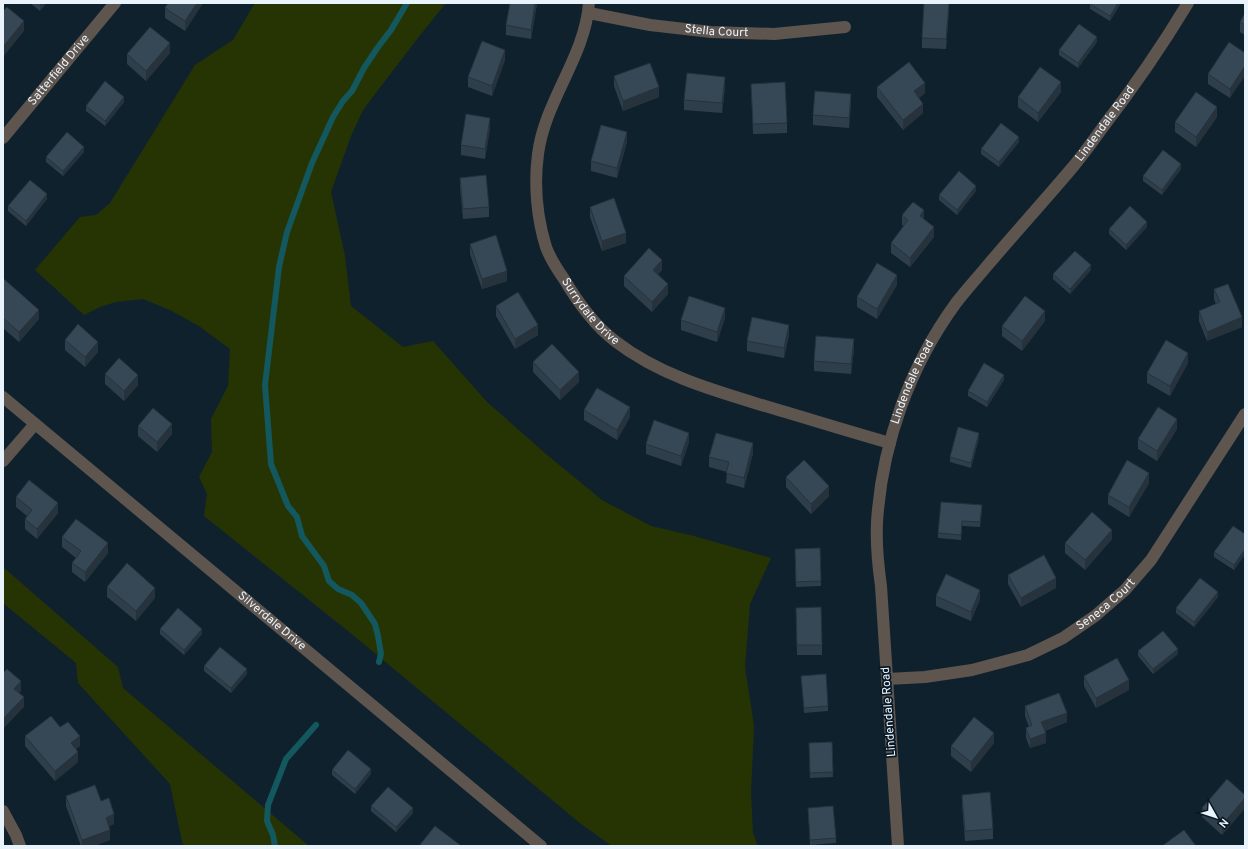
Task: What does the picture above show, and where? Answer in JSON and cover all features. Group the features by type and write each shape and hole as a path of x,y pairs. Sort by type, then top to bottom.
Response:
{"street":[{"name":"Satterfield Drive","path":"3,138 115,3"},
{"name":"Lindendale Road","path":"898,846 881,586 878,563 877,523 881,484 899,411 916,370 932,339 957,302 1074,166 1135,84 1188,3"},
{"name":"Surrydale Drive","path":"589,8 581,44 545,122 538,154 536,186 541,224 547,248 556,267 569,288 592,319 614,340 639,357 672,375 707,388 890,443"},
{"name":"Stella Court","path":"589,8 650,25 711,32 774,34 845,27"},
{"name":"Silverdale Drive","path":"3,397 542,846"},
{"name":"Seneca Court","path":"887,679 925,677 972,670 1028,655 1063,638 1095,616 1125,590 1151,560 1245,414"},
{"path":"3,461 35,424"},
{"path":"3,811 8,817 20,846"}],"green space":[{"path":"255,3 446,3 363,110 351,136 331,192 345,256 351,306 403,347 433,341 487,402 546,454 602,500 651,526 694,536 771,558 750,604 745,667 754,726 751,793 753,833 758,846 612,846 581,824 348,631 204,516 207,494 199,477 212,452 211,419 228,386 230,349 199,326 170,310 143,299 116,302 100,307 84,315 35,270 80,217 96,215 110,203 195,65 233,40"},
{"path":"3,567 118,667 123,688 309,846 183,846 170,784 78,683 76,663 3,603"}],"building":[{"path":"168,3 197,3 185,21 165,8"},
{"path":"510,3 535,3 531,30 506,25"},
{"path":"924,3 949,3 946,39 922,38"},
{"path":"1090,3 1118,3 1110,16"},
{"path":"7,7 24,21 3,47 3,11"},
{"path":"1245,13 1245,25 1240,22"},
{"path":"1079,24 1097,37 1078,63 1059,50"},
{"path":"150,27 170,43 146,71 127,54"},
{"path":"482,41 505,50 492,86 468,77"},
{"path":"1229,42 1245,53 1245,66 1230,89 1208,74"},
{"path":"909,62 925,83 914,91 923,104 903,120 877,87"},
{"path":"650,63 659,87 623,101 614,76"},
{"path":"1040,67 1061,82 1038,113 1018,97"},
{"path":"687,73 725,77 722,103 684,100"},
{"path":"105,81 124,97 105,121 86,106"},
{"path":"785,82 787,123 753,124 751,84"},
{"path":"815,91 851,94 849,118 813,115"},
{"path":"1196,92 1217,107 1196,137 1175,122"},
{"path":"466,114 490,118 485,149 461,145"},
{"path":"1001,123 1019,137 999,162 981,149"},
{"path":"601,125 627,132 617,168 591,161"},
{"path":"67,132 84,147 63,171 46,157"},
{"path":"1163,150 1181,164 1162,190 1143,176"},
{"path":"959,171 976,186 957,210 939,195"},
{"path":"486,175 489,207 463,209 460,178"},
{"path":"30,180 47,194 26,221 8,206"},
{"path":"614,198 626,233 602,241 590,207"},
{"path":"913,202 924,210 920,216 934,227 910,258 891,243 908,220 902,215"},
{"path":"1130,206 1147,222 1126,245 1109,229"},
{"path":"496,235 507,271 482,279 470,244"},
{"path":"649,248 662,260 653,270 668,284 652,302 624,276"},
{"path":"1075,251 1091,265 1070,289 1053,274"},
{"path":"877,263 897,275 877,309 857,297"},
{"path":"4,279 39,310 19,332 3,318"},
{"path":"1228,284 1242,317 1207,332 1199,311 1220,302 1214,289"},
{"path":"518,292 538,325 515,339 496,306"},
{"path":"689,296 725,308 717,332 681,320"},
{"path":"1025,296 1045,311 1022,341 1002,326"},
{"path":"752,317 789,325 784,348 747,341"},
{"path":"78,324 98,342 85,357 65,340"},
{"path":"816,336 854,339 851,364 814,361"},
{"path":"1166,340 1188,353 1170,386 1147,373"},
{"path":"552,344 579,372 560,390 533,362"},
{"path":"119,358 138,375 124,391 105,374"},
{"path":"984,363 1004,375 987,402 968,391"},
{"path":"597,388 630,407 617,430 584,410"},
{"path":"1158,407 1177,419 1157,451 1138,439"},
{"path":"153,408 172,424 157,442 138,426"},
{"path":"654,420 689,433 681,456 646,444"},
{"path":"958,427 979,433 971,463 950,457"},
{"path":"716,433 753,443 744,478 726,473 729,462 709,457"},
{"path":"804,460 829,486 811,504 786,477"},
{"path":"1127,460 1149,473 1129,507 1108,495"},
{"path":"29,480 58,503 37,529 25,519 32,510 16,497"},
{"path":"941,502 982,505 980,522 962,521 961,535 938,533"},
{"path":"1092,512 1112,530 1085,560 1065,543"},
{"path":"76,519 108,543 85,572 72,563 81,551 62,537"},
{"path":"1233,526 1245,534 1245,549 1234,565 1214,552"},
{"path":"820,548 821,581 796,582 795,549"},
{"path":"1044,555 1056,578 1021,598 1008,575"},
{"path":"127,563 155,588 136,611 107,587"},
{"path":"946,574 980,590 971,612 936,596"},
{"path":"1200,578 1218,592 1194,622 1176,608"},
{"path":"821,607 822,645 797,645 796,608"},
{"path":"178,608 202,629 184,650 160,629"},
{"path":"1163,631 1178,649 1153,669 1138,651"},
{"path":"220,647 247,669 231,688 204,666"},
{"path":"1117,658 1129,680 1096,698 1084,676"},
{"path":"7,669 21,681 14,689 24,697 3,719 3,673"},
{"path":"826,674 828,706 804,708 801,676"},
{"path":"1059,693 1067,713 1041,722 1046,733 1030,739 1026,728 1032,725 1025,706"},
{"path":"51,716 60,727 68,722 80,736 71,743 78,752 55,771 25,736"},
{"path":"974,717 994,733 971,762 951,746"},
{"path":"832,742 833,772 810,773 809,743"},
{"path":"348,750 371,769 355,789 332,770"},
{"path":"1227,779 1245,795 1245,798 1222,825 1202,808"},
{"path":"95,785 101,801 109,798 114,814 106,818 110,830 82,840 66,796"},
{"path":"388,787 413,808 396,827 371,806"},
{"path":"990,792 993,829 965,831 962,795"},
{"path":"833,806 836,838 810,840 808,808"},
{"path":"435,826 460,845 460,846 419,846"},
{"path":"1184,830 1196,846 1162,846"}],"waterway":[{"path":"379,662 381,654 375,624 361,603 352,595 338,589 329,581 324,566 302,536 297,517 288,506 271,464 265,385 279,267 287,232 312,163 333,117 343,101 352,91 364,68 391,30 407,3"},
{"path":"275,846 273,835 267,821 268,805 286,759 316,725"}]}
